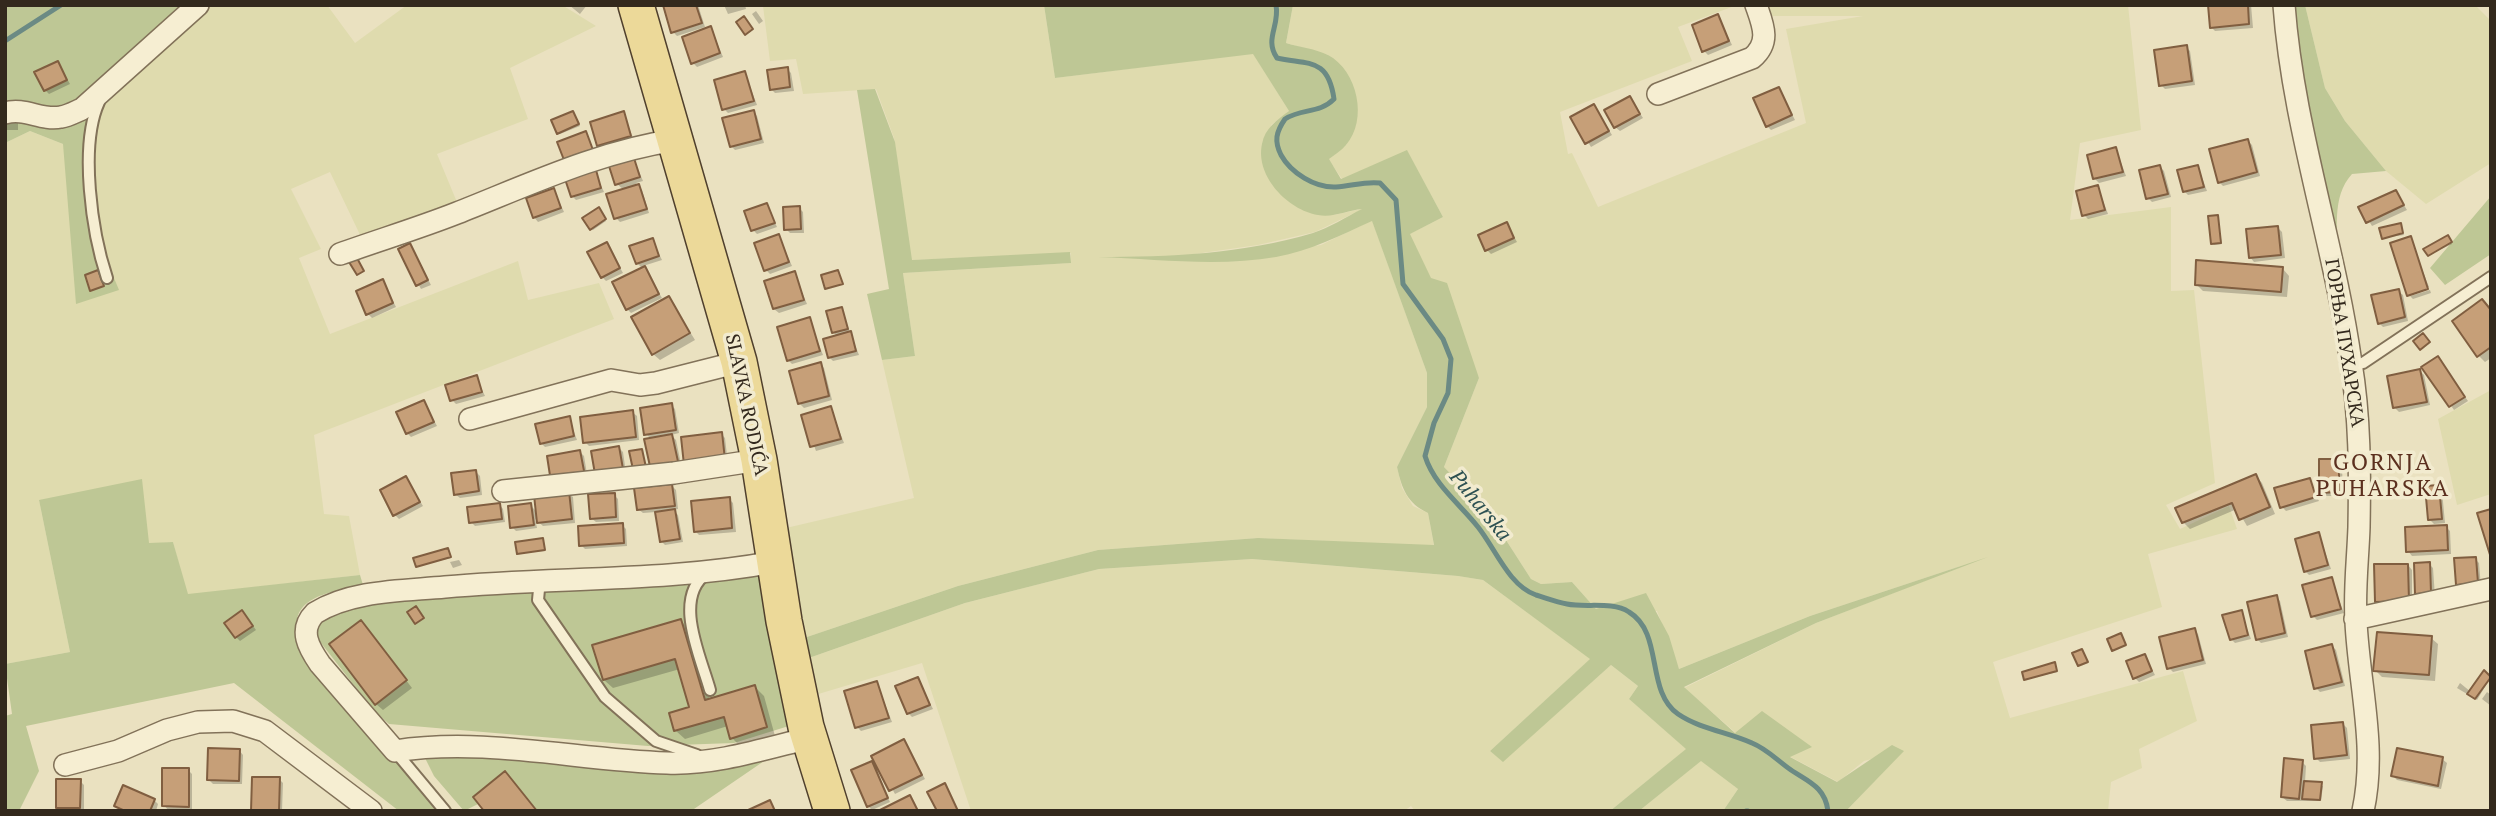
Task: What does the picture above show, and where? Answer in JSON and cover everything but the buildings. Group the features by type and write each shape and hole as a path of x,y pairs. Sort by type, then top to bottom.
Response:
{"main road":[{"name":"SLAVKA RODIĆA","path":"636,5 739,362 759,460 774,562 809,738 832,811"}],"street":[{"path":"5,113 31,112 47,117 62,117 82,109 198,5"},
{"path":"1658,94 1752,58 1760,51 1765,33 1756,5"},
{"name":"ГОРЊА ПУХАРСКА","path":"2284,5 2288,63 2300,127 2341,299 2352,366 2359,440 2356,619 2367,720 2369,767 2363,811"},
{"path":"340,254 453,215 571,167 649,144 676,139"},
{"path":"470,419 611,380 640,385 656,383 739,362"},
{"path":"503,491 674,473 759,460"},
{"path":"774,562 709,572 540,579 370,593 321,609 310,619 306,635 310,649 395,751 437,744 670,764 711,760 809,738"},
{"path":"2356,619 2491,589"},
{"path":"65,765 118,751 188,725 233,721 265,731 371,811"}],"lane":[{"path":"104,90 92,117 91,213 96,245 107,278"},
{"path":"2352,366 2363,363 2491,277"},
{"path":"709,572 695,585 690,615 710,690"},
{"path":"540,579 538,600 605,697 656,741 711,760"},
{"path":"395,751 445,811"}],"shaded area":[{"path":"195,5 327,5 355,43 407,5 562,5 596,26 510,68 528,119 437,154 459,207 363,241 330,172 291,189 321,249 299,258 330,334 518,261 528,300 599,283 614,319 314,435 324,514 349,516 360,575 187,595 173,542 149,544 39,500 70,652 5,664 5,143 30,131 63,144 101,247 94,216 94,121 103,94"},
{"path":"1044,5 1055,78 1253,53 1289,111 1271,125 1334,215 1365,208 1315,232 1258,245 1174,257 1126,257 1222,261 1321,245 1372,220 1427,373 1427,407 1397,467 1402,488 1413,506 1428,513 1434,546 1258,538 1098,550 958,586 801,639 786,528 914,498 882,360 915,356 903,273 1070,263 1071,253 911,260 894,138 876,89 803,94 796,59 770,61 763,6"},
{"path":"1293,5 1737,5 1678,27 1692,61 1560,112 1568,154 1572,153 1598,207 1806,123 1786,29 1863,16 1764,16 1759,5 2128,5 2141,130 2080,143 2070,220 2171,207 2171,291 2194,290 2215,483 2166,505 2180,529 2229,506 2237,529 2148,554 2162,607 1993,662 2010,718 2183,671 2197,721 2139,749 2142,768 2111,782 2108,811 1846,811 1903,751 1864,761 1838,782 1789,756 1811,747 1736,733 1684,688 1816,623 1967,564 1810,616 1679,669 1657,611 1596,609 1572,582 1541,584 1531,579 1488,512 1444,467 1479,378 1409,234 1443,217 1407,151 1342,179 1328,159 1347,144 1328,55 1286,43"},
{"path":"2305,5 2475,5 2491,21 2491,163 2426,204 2386,171 2345,121 2325,88"},
{"path":"2491,390 2491,494 2457,505 2438,419"},
{"path":"1252,559 1483,580 1591,659 1490,751 1503,761 1611,665 1638,686 1629,699 1687,749 1610,811 1415,811 1411,806 1404,811 971,811 922,663 815,695 806,659 965,603 1099,569"},
{"path":"1701,760 1738,789 1723,811 1639,811"}],"green space":[{"path":"5,5 195,5 120,73 94,121 91,169 101,247 119,290 76,304 63,144 30,131 5,143"},
{"path":"1044,5 1293,5 1286,43 1328,55 1347,72 1353,84 1358,110 1357,123 1353,135 1344,147 1329,159 1341,179 1407,150 1443,217 1410,234 1431,278 1447,283 1479,378 1444,467 1488,512 1531,579 1541,584 1572,582 1596,609 1646,593 1669,636 1679,669 1810,616 1988,557 1816,623 1684,687 1735,733 1762,711 1812,747 1790,757 1837,782 1892,745 1904,751 1846,811 1723,811 1738,789 1701,761 1639,811 1610,811 1686,749 1629,699 1638,686 1611,665 1503,762 1490,751 1590,659 1483,580 1458,576 1252,559 1099,569 965,603 806,659 801,639 958,586 1098,550 1258,538 1434,545 1428,513 1410,500 1397,467 1427,407 1427,373 1372,221 1301,251 1254,260 1187,262 1098,257 1179,255 1260,246 1319,231 1362,209 1318,215 1296,206 1276,190 1264,168 1262,144 1272,125 1289,111 1253,54 1055,78"},
{"path":"2291,5 2305,5 2325,88 2345,121 2386,171 2352,174 2345,183 2337,215 2338,261 2311,147"},
{"path":"875,89 895,142 912,260 1070,252 1071,263 903,273 915,356 882,360 867,294 889,289 857,90"},
{"path":"2491,196 2491,254 2445,285 2430,268"},
{"path":"142,479 149,543 173,542 188,594 360,575 363,585 320,596 301,609 297,620 297,633 302,651 447,811 399,811 234,683 26,726 39,771 19,811 5,811 5,716 12,714 5,664 70,652 39,500"},
{"path":"760,566 792,725 734,743 648,746 389,724 374,711 314,634 323,607"},
{"path":"789,744 691,811 537,811 505,771 473,797 478,804 464,811 434,776 425,758 429,753 602,761"}],"waterway":[{"path":"5,41 61,5"},
{"name":"Puharska","path":"1276,5 1272,45 1277,58 1307,63 1322,69 1331,85 1334,99 1322,107 1285,119 1277,137 1281,155 1291,168 1312,182 1328,187 1380,183 1396,200 1403,284 1443,339 1451,359 1448,393 1434,423 1425,456 1435,476 1478,527 1518,584 1536,595 1559,602 1615,607 1629,612 1640,621 1647,634 1661,691 1668,704 1687,719 1763,748 1815,786 1823,796 1828,811"}],"district":[{"name":"GORNJA PUHARSKA","path":"2383,476"}]}
